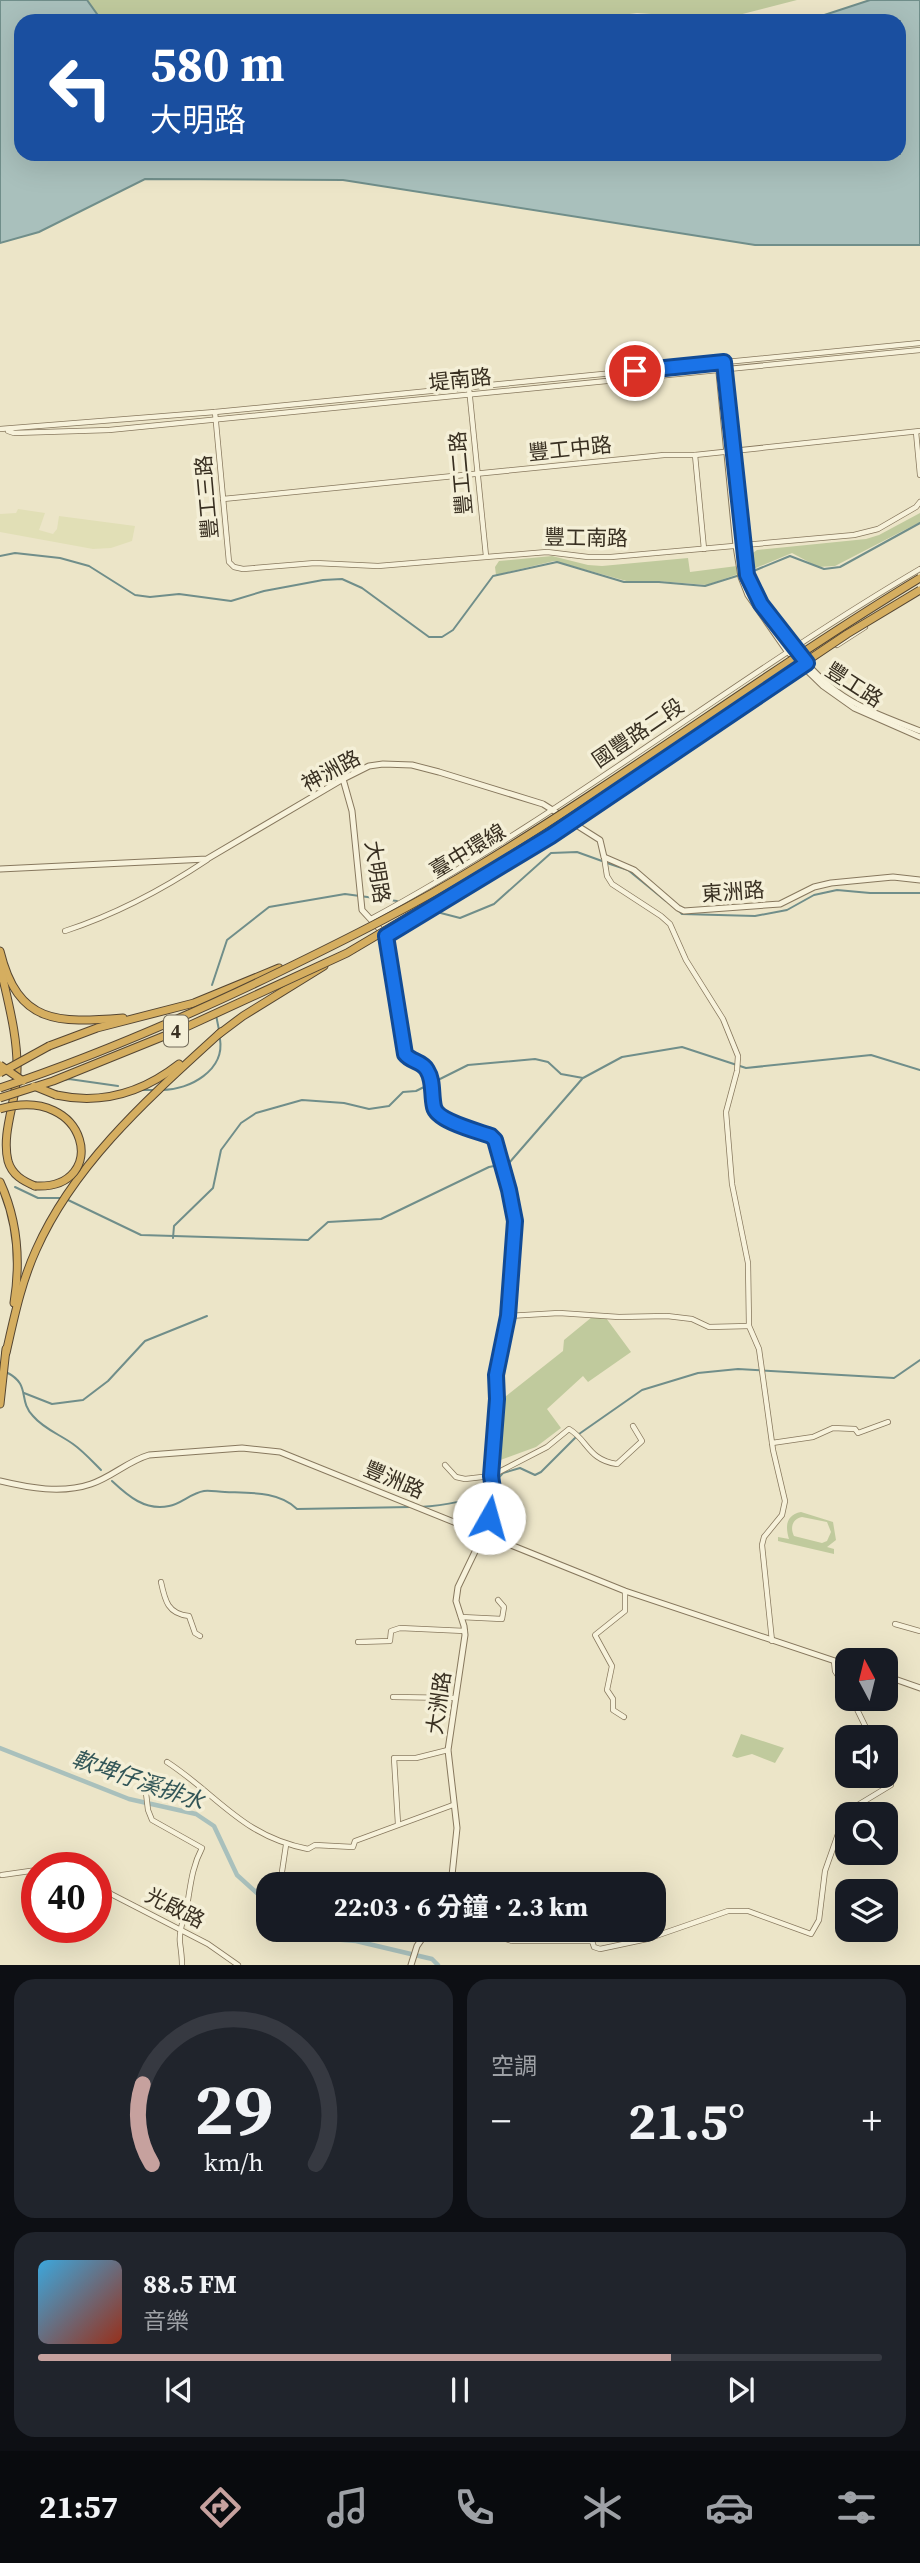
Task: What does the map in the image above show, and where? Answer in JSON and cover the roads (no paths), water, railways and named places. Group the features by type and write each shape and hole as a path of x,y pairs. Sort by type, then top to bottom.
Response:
{"highway":[{"name":"臺中環線","path":"0,1088 51,1071 181,1019 382,922 481,865 841,626 920,578"},
{"name":"臺中環線","path":"0,1098 53,1081 184,1028 347,953 558,828 847,634 920,592"},
{"path":"0,1073 75,1035 194,1003 336,944"},
{"path":"0,951 12,984 21,997 54,1019 81,1021 128,1018 194,1003"},
{"path":"0,1065 33,1086 56,1095 82,1100 114,1097 154,1082 243,1016 347,953"},
{"path":"0,965 16,1041 18,1072 7,1153 13,1171 25,1182 44,1186 63,1181 75,1169 82,1154 79,1134 67,1118 47,1108 30,1104 0,1109"},
{"path":"0,1404 6,1353 20,1284 46,1229 83,1172 148,1098 221,1032"},
{"path":"0,1182 16,1236 20,1284"}],"street":[{"name":"堤南路","path":"2,429 215,412 920,343"},
{"name":"堤南路","path":"2,429 14,433 79,431 920,350"},
{"name":"豐工路","path":"721,362 743,574 748,595 822,686 854,708 920,737"},
{"name":"豐工二路","path":"469,388 486,556"},
{"name":"豐工三路","path":"215,412 229,562 234,567 243,569"},
{"name":"豐工中路","path":"223,499 664,455 695,456 918,431"},
{"path":"918,431 920,475"},
{"path":"695,456 704,548"},
{"name":"豐工南路","path":"243,569 315,563 378,566 561,552 597,558 740,545 868,532 878,529 920,502"},
{"name":"國豐路二段","path":"371,919 492,848 790,649 920,569"},
{"path":"484,1534 496,1508 491,1476 497,1399 496,1375 508,1316 515,1221 497,1144 491,1136 445,1119 434,1110 432,1082 427,1070 421,1063 408,1059 405,1054 386,936 573,822 804,665 920,592"},
{"name":"豐工路","path":"804,665 838,692 878,714 920,731"},
{"name":"神洲路","path":"0,867 208,859 343,779 369,766 393,764 412,765 456,776 553,809 600,840 604,857"},
{"name":"大明路","path":"343,779 352,811 362,910 386,936"},
{"path":"604,857 607,876 612,884 670,924 686,960 723,1019 737,1051 738,1067 727,1104 726,1124 732,1184 748,1263 749,1326 759,1349 772,1443 785,1504 779,1519 764,1537 762,1545 772,1641"},
{"name":"東洲路","path":"604,857 634,870 678,908 691,911 779,904 814,887 831,883 893,877 920,880"},
{"path":"65,931 97,921 138,902 208,859"},
{"path":"508,1316 559,1313 619,1317 667,1316 685,1318 709,1326 749,1326"},
{"path":"772,1443 813,1437 833,1428 855,1429 858,1433 888,1422"},
{"path":"446,1465 456,1477 465,1479 491,1476 547,1447 569,1429 589,1450 605,1461 617,1464 642,1441 633,1426"},
{"name":"豐洲路","path":"0,1481 52,1490 77,1488 92,1484 138,1458 149,1455 261,1449 280,1452 625,1591 834,1661"},
{"name":"大洲路","path":"453,1872 457,1838 448,1750 465,1630 456,1605 456,1592 484,1534"},
{"path":"162,1582 163,1592 172,1610 178,1615 189,1616 195,1633 200,1636"},
{"path":"624,1717 614,1710 613,1699 607,1690 612,1666 595,1635 625,1611 625,1591"},
{"path":"461,1617 500,1620 504,1607 498,1600"},
{"path":"895,1624 920,1631"},
{"path":"358,1642 390,1641 391,1631 400,1628 465,1630"},
{"path":"834,1661 835,1671"},
{"path":"898,1680 920,1688"},
{"path":"393,1697 454,1698"},
{"path":"398,1825 394,1758 416,1758 448,1750"},
{"path":"167,1762 195,1781 226,1810 269,1838 286,1845 308,1849 315,1845 353,1847 355,1841 453,1805"},
{"path":"666,1933 729,1911 742,1910 811,1934 819,1920 825,1871 844,1817 848,1811 886,1788"},
{"path":"146,1793 152,1819 202,1848 194,1864 188,1888 180,1942 183,1950 182,1965"},
{"path":"282,1872 286,1845"},
{"path":"2,1875 21,1872"},
{"name":"光啟路","path":"112,1895 208,1944 239,1965"},
{"path":"412,1962 420,1942"},
{"path":"592,1942 594,1947 600,1949 633,1942"}],"water":[{"path":"0,0 87,0 97,14 14,14 14,161 906,161 906,14 827,14 870,0 920,0 920,245 755,245 343,180 145,179 39,232 0,243"}],"waterway":[{"path":"0,556 15,553 60,558 89,566 135,595 150,597 179,594 231,601 264,591 342,579 362,588 429,637 442,637 453,630 493,576 557,562 624,582 705,586 790,556 824,569 840,567 920,523"},
{"path":"433,911 460,918 494,904 551,853 577,852 602,861"},
{"path":"607,863 628,870 666,901"},
{"path":"679,911 682,914 755,916 787,910 814,895 837,890 920,893"},
{"path":"212,985 227,940 269,907 345,894 397,901"},
{"path":"216,1015 219,1030"},
{"path":"162,1090 194,1082 211,1069 217,1060 220,1039"},
{"path":"173,1238 174,1226 213,1188 221,1150 241,1123 256,1113 302,1100 344,1103 369,1109 389,1106 403,1092 416,1091 468,1065 535,1059 548,1062 561,1074 583,1078 622,1057 682,1047 746,1068 871,1055 920,1070"},
{"path":"66,1199 141,1235 308,1240 328,1222 381,1219 489,1167 509,1163 582,1079"},
{"path":"64,1080 118,1086"},
{"path":"141,1090 153,1090"},
{"path":"15,1187 38,1198 61,1198"},
{"path":"24,1393 52,1404 83,1400 108,1381 145,1341 207,1316"},
{"path":"579,1434 642,1390 698,1373 738,1369 894,1378 920,1360"},
{"path":"6,1372 19,1382 28,1410 37,1421 68,1440 101,1470"},
{"path":"494,1483 503,1473 520,1468 535,1475 541,1472 575,1438"},
{"path":"112,1481 131,1497 160,1507 173,1505 204,1491 273,1496 297,1509 411,1507"},
{"path":"420,1507 468,1499 490,1487"},
{"name":"軟埤仔溪排水","path":"0,1748 129,1799 196,1814 214,1826 237,1875 256,1892"},
{"name":"軟埤仔溪排水","path":"360,1942 432,1959 438,1965"}]}
